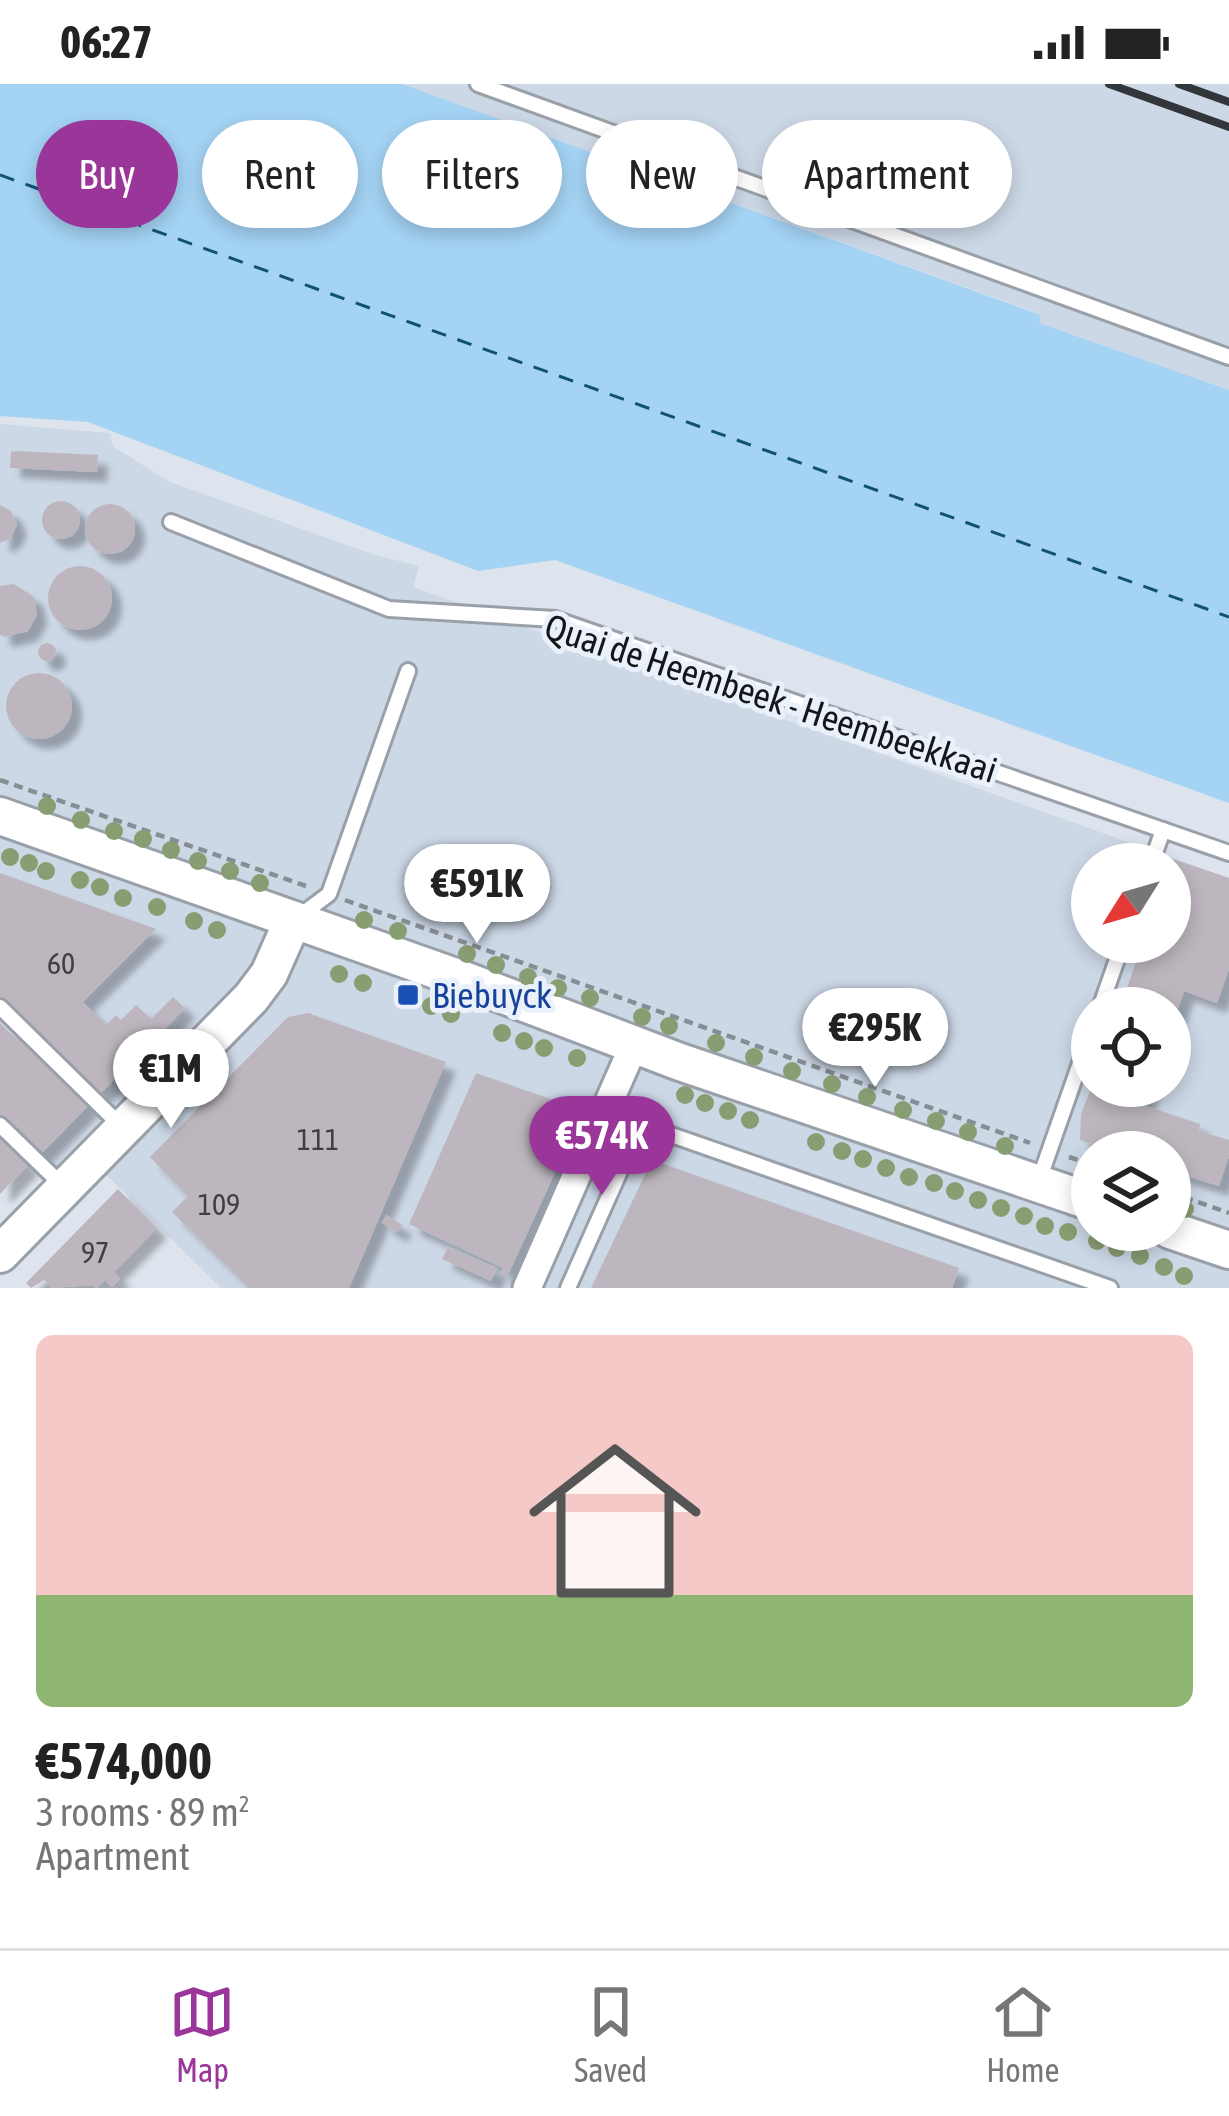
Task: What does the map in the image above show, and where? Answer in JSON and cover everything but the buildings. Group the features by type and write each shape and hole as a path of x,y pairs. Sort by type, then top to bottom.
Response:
{"main road":[{"path":"0,816 634,1046 1043,1167 1071,1187"},
{"path":"5,1239 64,1188 261,987 293,920"},
{"path":"1191,1237 1229,1250"}],"street":[{"path":"527,1288 634,1046"}],"lane":[{"path":"478,84 1229,357"},
{"name":"Quai de Heembeek - Heembeekkaai","path":"171,522 389,609 555,620 1229,853"},
{"path":"293,920 329,894 408,670"},
{"path":"1158,843 1163,830"},
{"path":"0,1007 123,1128"},
{"path":"1043,1167 1071,1088"},
{"path":"0,1125 64,1188"},
{"path":"568,1288 629,1151 660,1131 1110,1288"}],"path":[{"path":"0,779 329,894 1043,1167 1071,1166"},
{"path":"1191,1199 1229,1213"}],"shaded area":[{"path":"402,84 1229,84 1229,390 1038,323 1040,314 801,228 1012,228 1012,120 762,120 762,214 738,205 738,120 586,120 586,150 562,142 562,120 502,120"},
{"path":"0,424 109,433 114,447 170,482 375,555 419,566 413,587 1131,843 1071,843 1071,963 1191,963 1191,864 1229,878 1229,1288 221,1288 92,1161 62,1190 0,1130"}],"water":[{"path":"0,84 402,84 502,120 382,120 382,228 562,228 562,142 586,151 586,228 738,228 738,205 762,214 762,228 800,228 1041,315 1039,323 1229,390 1229,803 555,560 478,571 88,422 0,416"}],"ferry route":[{"path":"0,175 1229,617"}],"railway":[{"path":"1109,84 1229,127"},
{"path":"1179,84 1229,102"}],"place":[{"name":"Biebuyck","path":"408,995"}]}
